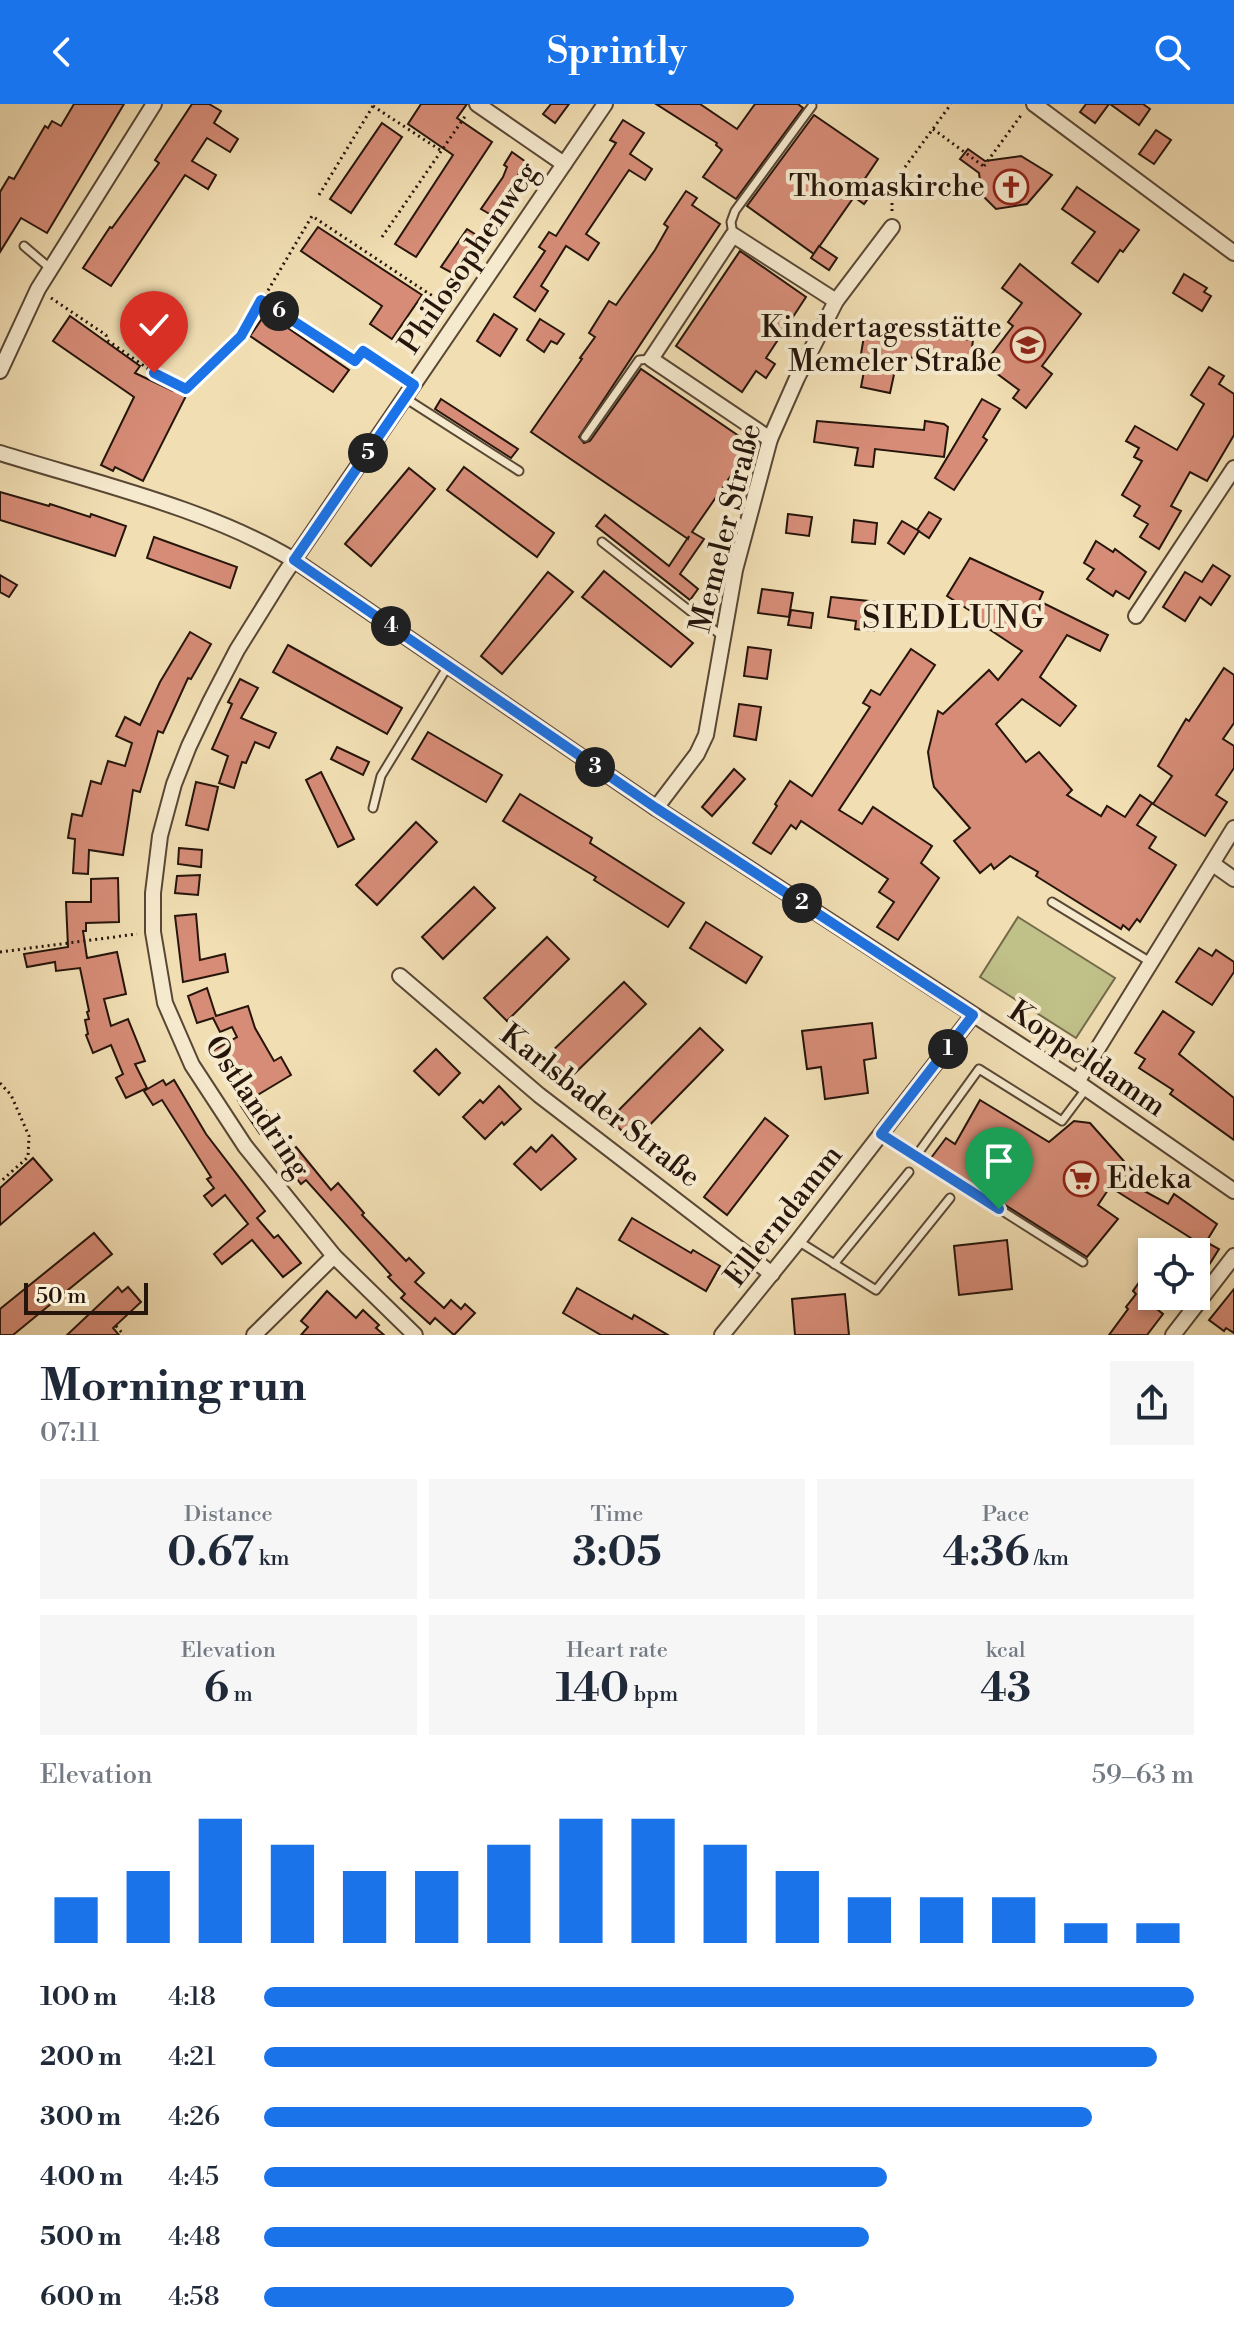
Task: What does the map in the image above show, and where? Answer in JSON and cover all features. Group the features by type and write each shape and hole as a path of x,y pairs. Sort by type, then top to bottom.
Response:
{"street":[{"path":"0,371 38,289 154,104"},
{"path":"475,104 564,164"},
{"name":"Philosophenweg","path":"294,560 605,104"},
{"path":"1032,104 1053,110 1234,253"},
{"name":"Memeler Straße","path":"656,808 697,754 706,735 735,570 770,439 836,301 892,227"},
{"path":"770,439 651,359 733,235 836,301"},
{"name":"Koppeldamm","path":"0,453 137,495 264,542 656,808 1081,1086 1234,1191"},
{"path":"1136,616 1234,468"},
{"name":"Ostlandring","path":"294,560 237,650 189,746 174,784 160,836 153,893 153,932 165,1003 192,1065 245,1146 334,1256 415,1335"},
{"path":"1081,1086 1234,828"},
{"path":"1213,864 1234,879"},
{"name":"Karlsbader Straße","path":"400,976 539,1095 772,1274"},
{"name":"Ellerndamm","path":"722,1335 973,1015"},
{"path":"254,1335 334,1256"},
{"path":"1173,1335 1234,1256"}],"lane":[{"path":"733,235 731,222 735,211 812,106"},
{"path":"24,246 51,269"},
{"path":"585,437 639,360 651,359"},
{"path":"405,398 519,471"},
{"path":"602,542 723,638"},
{"path":"373,808 381,776 448,666"},
{"path":"1052,902 1152,963"},
{"path":"916,1156 979,1069 1062,1121 1081,1086"},
{"path":"881,1134 1083,1262"},
{"path":"834,1264 909,1172"},
{"path":"798,1241 876,1290 950,1198"}],"path":[{"path":"382,237 475,104"},
{"path":"892,227 892,185 951,104"},
{"path":"933,129 985,167 1032,104"},
{"path":"319,195 372,105 441,151"},
{"path":"38,289 106,335 107,340 154,373 186,389 241,336 312,216 462,315"},
{"path":"261,300 355,361 363,351 414,385"},
{"path":"0,952 153,932"},
{"path":"0,1083 11,1095 29,1136 28,1157 0,1182"},
{"path":"116,1326 124,1335"}],"green space":[{"path":"1018,917 1115,978 1076,1038 980,977"}],"building":[{"path":"74,104 124,104 47,233 21,218 0,252 0,192 9,177 14,179 45,126 48,128 52,121 61,126"},
{"path":"192,104 209,104 221,111 214,123 238,139 230,152 207,138 192,161 216,175 208,189 185,175 111,286 83,268 159,163 155,160"},
{"path":"421,104 467,104 457,118 492,142 416,257 395,244 453,155 408,124"},
{"path":"551,104 569,104 555,123 543,114"},
{"path":"656,104 700,104 737,129 755,104 798,104 803,108 736,199 703,177 722,150 717,143"},
{"path":"1086,104 1109,104 1095,123 1080,112"},
{"path":"1110,104 1143,104 1150,109 1139,125"},
{"path":"814,115 878,159 862,183 874,190 864,204 854,197 814,254 747,206"},
{"path":"623,120 644,133 630,154 652,169 645,180 629,170 586,234 599,243 588,260 566,246 541,286 548,291 535,311 514,297 545,251 539,247 549,232 556,236 616,143 610,140"},
{"path":"382,123 402,137 351,213 330,199"},
{"path":"1156,130 1171,140 1154,164 1139,154"},
{"name":"Thomaskirche","path":"968,149 985,161 1021,156 1052,175 1027,204 996,209 982,195 979,173 960,159"},
{"path":"512,152 526,162 493,216 481,209 503,177 507,167 504,165"},
{"path":"1077,187 1139,230 1123,252 1120,250 1098,282 1072,263 1095,232 1062,209"},
{"path":"686,191 697,198 692,205 720,224 579,437 584,443 590,441 641,369 752,445 692,532 704,539 680,574 698,589 690,600 596,526 605,515 669,566 687,539 531,432 582,359 595,337 589,333 609,301 616,305 655,250 668,227 664,224"},
{"path":"318,227 422,295 392,339 370,324 382,306 301,251"},
{"path":"467,229 478,236 454,274 441,267"},
{"path":"819,246 837,258 829,270 811,258"},
{"path":"740,251 806,297 766,358 775,364 766,378 756,371 742,392 676,346"},
{"name":"Kindertagesstätte Memeler Straße","path":"1020,264 1081,314 1042,366 1052,374 1026,408 1013,398 1019,390 984,364 1013,326 1008,322 1022,303 1002,288"},
{"path":"1184,274 1207,288 1204,292 1211,296 1202,311 1173,293"},
{"path":"266,313 349,370 333,392 250,336"},
{"path":"494,314 517,329 500,356 477,341"},
{"path":"70,316 140,366 135,373 173,391 175,387 187,394 143,481 115,467 113,471 101,465 134,397 53,341"},
{"path":"540,319 564,334 557,344 551,341 544,352 527,340"},
{"path":"865,330 973,340 970,364 898,356 890,393 861,387 867,355 861,354"},
{"path":"1209,367 1224,376 1219,384 1234,394 1234,435 1207,481 1190,472 1171,506 1181,511 1159,549 1140,537 1148,524 1134,516 1140,506 1122,495 1142,461 1134,457 1139,448 1126,441 1135,426 1177,450 1204,404 1191,395"},
{"path":"441,399 518,449 511,458 435,409"},
{"path":"982,399 1000,409 983,437 987,440 954,490 935,478"},
{"path":"817,421 924,430 925,421 944,424 948,427 944,457 875,449 873,467 855,465 858,448 814,442"},
{"path":"464,467 554,533 537,557 447,490"},
{"path":"409,468 435,489 371,566 345,544"},
{"path":"0,492 90,517 91,514 126,526 115,556 0,520"},
{"path":"929,512 941,519 929,538 917,530"},
{"path":"788,514 812,517 809,536 786,533"},
{"path":"854,520 877,523 875,544 852,542"},
{"path":"902,521 919,531 904,554 888,543"},
{"path":"154,537 237,567 230,588 147,558"},
{"path":"1096,541 1113,552 1115,549 1146,572 1129,599 1116,591 1113,596 1087,579 1094,569 1084,563"},
{"path":"970,558 1043,592 1039,601 1108,635 1100,651 1067,635 1040,677 1076,706 1060,726 1022,699 996,724 1026,762 1039,752 1072,790 1067,795 1101,816 1107,806 1125,817 1140,795 1152,803 1137,825 1156,837 1149,848 1176,865 1140,922 1137,919 1129,930 1123,925 1121,929 1036,876 1038,872 1010,856 994,869 991,864 980,873 954,841 970,828 934,787 928,752 938,711 943,714 989,670 998,680 1022,651 977,621 980,617 947,596"},
{"path":"1213,565 1230,576 1211,605 1200,597 1185,621 1163,607 1185,572 1202,582"},
{"path":"604,571 693,643 671,667 582,597"},
{"path":"548,572 573,592 502,674 481,656"},
{"path":"0,575 17,585 9,597 0,592"},
{"path":"762,589 793,593 789,617 758,613"},
{"path":"831,597 878,602 874,631 855,629 856,621 828,617"},
{"path":"791,610 813,613 811,628 788,625"},
{"path":"190,632 211,644 191,679 188,678 163,733 158,731 140,792 133,790 123,855 89,850 88,874 73,873 75,839 68,838 72,814 82,816 91,781 101,784 108,761 125,766 132,743 116,736 125,717 140,725 160,682"},
{"path":"288,645 402,708 387,734 273,672"},
{"path":"748,647 771,650 767,679 744,676"},
{"path":"911,649 935,665 839,810 862,824 873,807 932,846 921,863 939,878 898,940 877,927 894,902 879,892 888,879 801,821 796,829 791,825 771,854 753,843 790,781 812,796 870,707 863,703 871,690 880,695"},
{"path":"1224,668 1234,675 1234,723 1223,739 1234,746 1234,768 1216,795 1227,802 1205,836 1153,804 1172,776 1158,766 1186,719 1189,721"},
{"path":"240,679 258,688 241,718 276,733 269,748 255,742 246,763 242,762 234,788 219,783 228,756 212,749 232,704 228,702"},
{"path":"739,704 761,707 756,740 734,736"},
{"path":"428,732 502,775 486,802 412,759"},
{"path":"337,747 369,762 363,775 331,759"},
{"path":"734,769 745,779 712,816 702,807"},
{"path":"321,772 354,839 338,847 306,780"},
{"path":"196,782 218,787 208,830 186,825"},
{"path":"520,794 592,838 590,843 684,903 668,927 594,880 596,877 503,821"},
{"path":"416,822 437,842 377,905 356,885"},
{"path":"179,848 202,850 201,867 178,864"},
{"path":"200,875 198,895 175,893 177,876"},
{"path":"118,878 119,922 86,923 86,931 83,931 87,958 117,952 126,994 104,999 111,1026 128,1019 145,1061 135,1064 147,1088 126,1098 116,1078 123,1074 111,1045 93,1053 86,1035 85,1020 89,1019 89,1011 80,968 56,971 55,962 27,967 24,954 68,947 66,902 91,902 91,879"},
{"path":"474,887 495,908 443,959 422,937"},
{"path":"196,914 200,960 225,954 228,972 183,982 175,916"},
{"path":"706,922 762,957 746,983 690,948"},
{"path":"547,937 569,959 507,1021 484,998"},
{"path":"1199,948 1212,956 1216,950 1234,962 1234,972 1212,1005 1176,982"},
{"path":"624,982 646,1004 569,1079 547,1056"},
{"path":"207,988 216,1016 248,1006 255,1028 274,1061 281,1057 291,1075 256,1096 277,1126 266,1134 260,1134 241,1106 212,1051 237,1037 232,1027 220,1032 213,1018 197,1023 188,996"},
{"path":"1163,1011 1194,1032 1179,1054 1234,1098 1234,1140 1170,1094 1173,1090 1139,1068 1145,1059 1135,1053"},
{"path":"872,1023 876,1058 864,1060 868,1093 825,1099 821,1067 807,1069 802,1031"},
{"path":"700,1028 723,1050 633,1142 610,1119"},
{"path":"436,1049 460,1073 439,1095 414,1071"},
{"path":"163,1080 166,1085 174,1080 206,1134 265,1211 257,1218 274,1238 278,1235 301,1263 283,1277 252,1240 222,1264 214,1254 248,1224 225,1195 212,1206 204,1196 214,1188 207,1179 211,1177 162,1100 153,1105 144,1091"},
{"path":"499,1086 521,1109 485,1139 463,1117 480,1100 483,1103"},
{"path":"980,1100 1049,1142 1074,1121 1090,1123 1138,1177 1135,1186 1168,1204 1174,1194 1217,1224 1208,1238 1191,1238 1110,1187 1098,1205 1118,1219 1087,1257 931,1158 946,1138 955,1144"},
{"path":"765,1118 788,1136 727,1215 704,1197"},
{"path":"552,1135 576,1159 541,1190 514,1164 531,1147 536,1152"},
{"path":"296,1147 331,1190 338,1183 364,1213 362,1215 406,1261 409,1258 424,1273 415,1282 444,1308 451,1300 461,1309 465,1304 475,1313 454,1335 435,1318 430,1324 401,1298 405,1294 388,1277 391,1275 306,1180 301,1184 281,1158"},
{"path":"33,1158 52,1180 0,1225 0,1188"},
{"path":"632,1218 691,1253 693,1250 720,1266 706,1291 619,1240"},
{"path":"94,1233 112,1254 13,1335 0,1335 0,1309"},
{"path":"1007,1240 1012,1289 959,1295 954,1246"},
{"path":"1210,1244 1219,1249 1210,1263"},
{"path":"1138,1284 1138,1310 1158,1310 1163,1314 1147,1335 1109,1335 1128,1309 1126,1307 1136,1294 1133,1291"},
{"path":"118,1287 122,1292 128,1287 141,1302 113,1328 119,1335 67,1335"},
{"path":"577,1288 668,1335 601,1335 563,1313"},
{"path":"1234,1289 1234,1333 1226,1328 1224,1331 1209,1320"},
{"path":"327,1291 356,1318 363,1310 379,1325 376,1328 384,1335 301,1335 308,1327 301,1321"},
{"path":"845,1294 849,1335 795,1335 792,1299"}],"place":[{"name":"Thomaskirche","path":"1011,187"},
{"name":"Kindertagesstätte Memeler Straße","path":"1028,345"},
{"name":"Edeka","path":"1081,1179"}],"district":[{"name":"SIEDLUNG","path":"954,618"}],"route":[{"path":"154,373 186,389 241,336 261,300 355,361 363,351 414,385 294,560 656,808 973,1015 881,1134 999,1209"}]}
